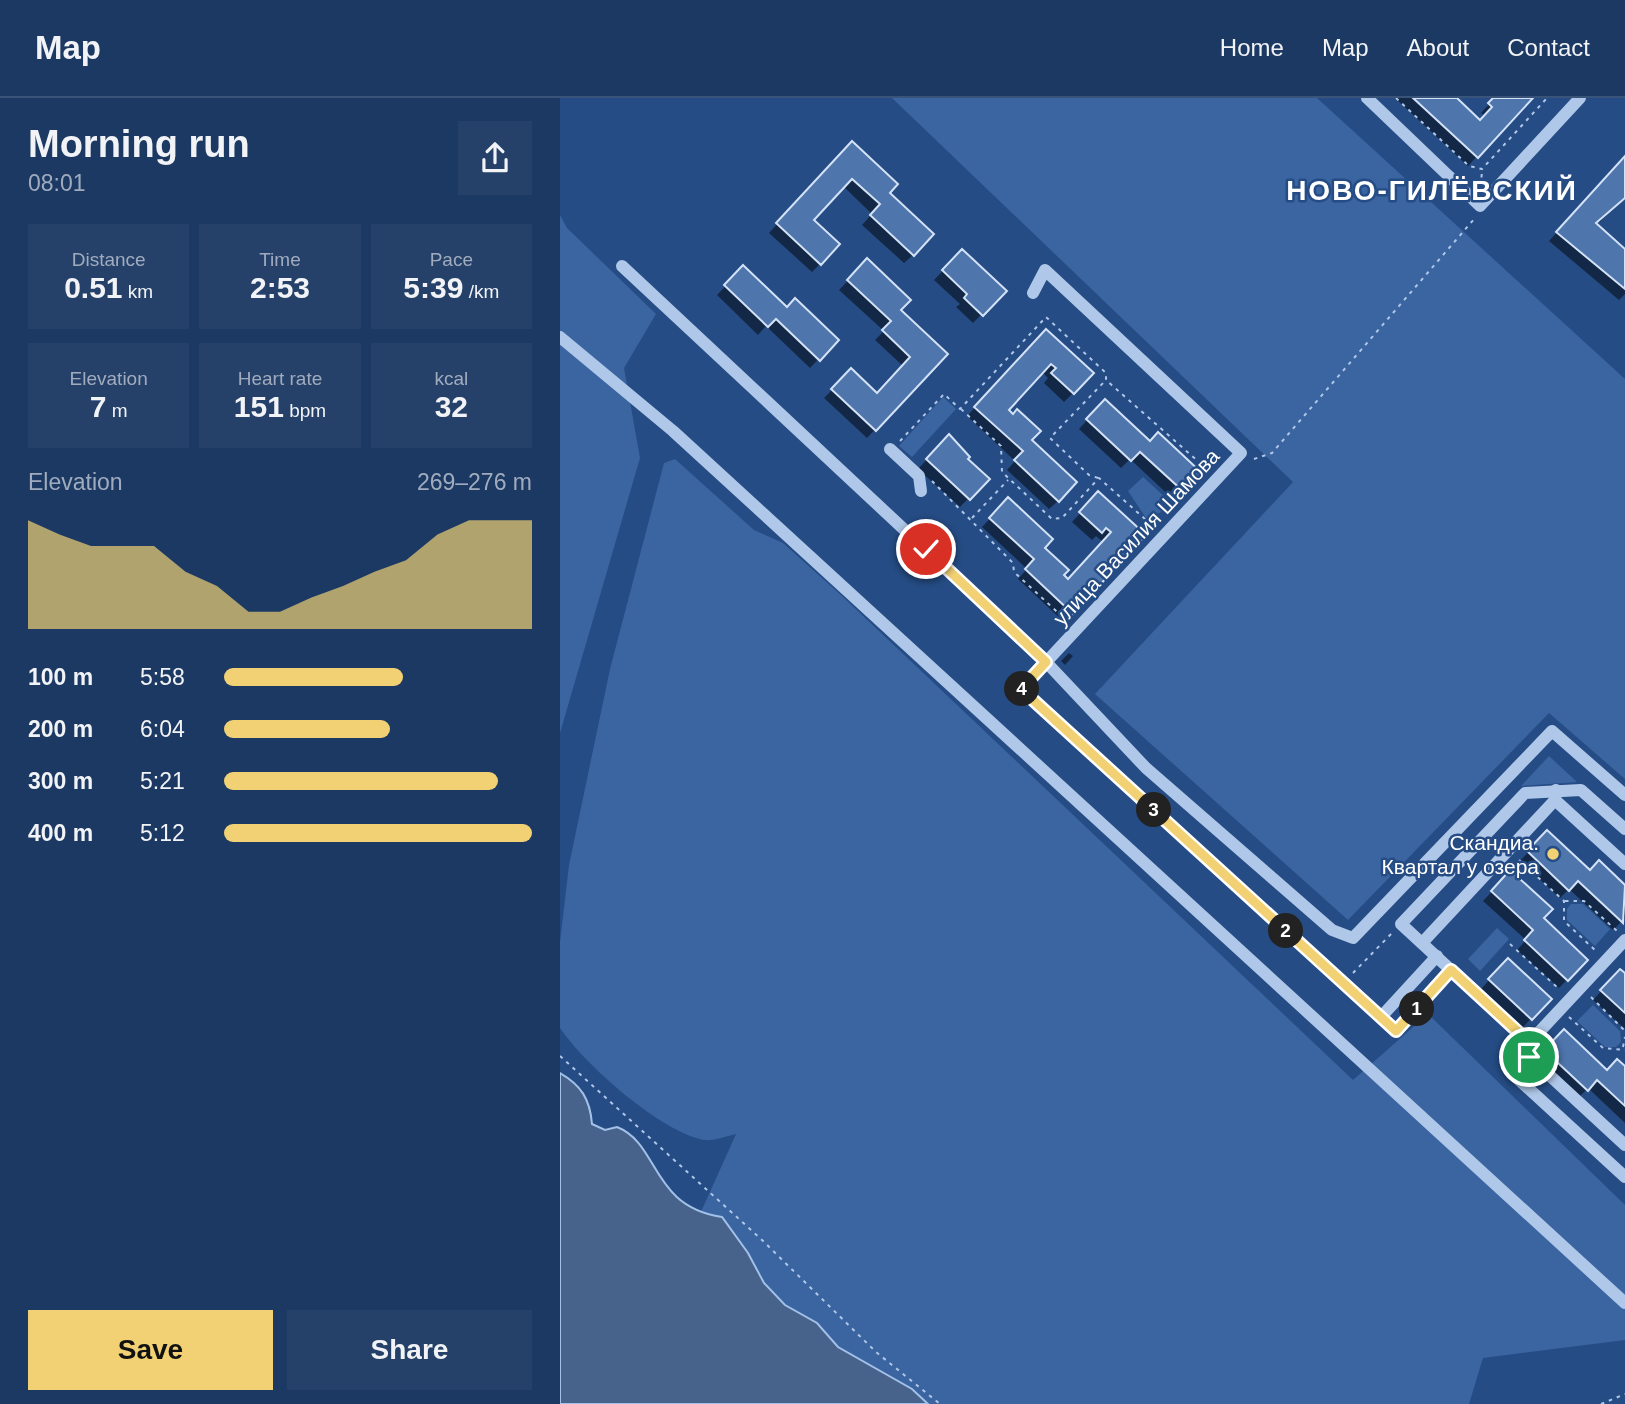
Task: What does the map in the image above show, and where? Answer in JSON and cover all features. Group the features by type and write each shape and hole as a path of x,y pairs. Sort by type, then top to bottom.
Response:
{"street":[{"path":"1367,98 1480,206 1580,98"},
{"path":"622,266 1046,662 1146,768 1332,930 1353,938 1552,731 1625,795"},
{"name":"улица Василия Шамова","path":"1033,293 1045,270 1241,453 1021,689 1381,1017"},
{"path":"560,337 673,431 1625,1303"},
{"path":"893,448 919,476 920,491"},
{"path":"1625,829 1581,790 1555,795 1531,791 1520,797 1401,924 1437,956 1625,1145"},
{"path":"1555,795 1625,864"},
{"path":"1422,943 1555,795"},
{"path":"1623,937 1513,1062 1517,1078 1625,1177"},
{"path":"1437,956 1381,1017 1396,1031 1451,970"}],"path":[{"path":"1396,98 1469,166 1482,169 1547,98"},
{"path":"1244,459 1256,459 1272,453 1475,221"},
{"path":"960,409 1046,317 1106,373 1106,380 1050,438 1088,475 1099,478 1158,530"},
{"path":"1106,380 1211,472"},
{"path":"893,448 944,394 1001,446 1002,472 1052,519 1062,518 1099,478"},
{"path":"924,473 972,518 975,527 1013,563 1014,572 1070,623"},
{"path":"972,518 1009,479"},
{"path":"1511,854 1564,901 1584,901 1623,937"},
{"path":"1564,901 1566,924 1601,956"},
{"path":"1510,944 1565,995"},
{"path":"1588,994 1625,1031"},
{"path":"1568,1016 1603,1048 1624,1049 1625,1037"},
{"path":"560,1056 762,1240 876,1352 940,1404"},
{"path":"1601,1404 1625,1394"}],"shaded area":[{"path":"892,98 1317,98 1625,379 1625,779 1549,713 1348,920 1095,694 1293,482"},
{"path":"560,215 567,228 656,314 624,368 640,458 560,733"},
{"path":"943,397 956,409 912,457 899,446"},
{"path":"675,459 754,530 783,543 841,595 1353,1080 1428,1014 1625,1205 1625,1340 1483,1358 1469,1404 928,1404 912,1389 837,1347 817,1323 785,1305 764,1283 748,1253 722,1218 700,1214 736,1134 704,1140 667,1124 605,1078 560,1028 560,942 569,865 610,669 664,463"},
{"path":"1143,477 1166,498 1164,511 1146,518 1128,491"},
{"path":"1549,756 1577,782 1521,786"},
{"path":"1571,904 1583,904 1610,929 1595,946 1567,920 1567,909"},
{"path":"1497,928 1509,939 1480,971 1468,959"},
{"path":"1593,1005 1620,1031 1621,1042 1616,1047 1605,1047 1577,1021"},
{"path":"560,1073 583,1094 592,1124 605,1130 617,1127 631,1135 668,1188 681,1201 699,1211 722,1217 748,1253 764,1283 785,1305 817,1323 838,1347 912,1389 928,1404 560,1404"}],"building":[{"path":"1413,98 1457,98 1480,120 1492,107 1488,103 1493,98 1533,98 1478,158"},
{"path":"852,141 898,184 890,193 934,234 914,256 870,215 880,204 852,179 814,220 840,244 821,265 776,223"},
{"path":"1625,156 1625,198 1596,223 1625,249 1625,289 1556,232"},
{"path":"962,249 1007,291 983,316 964,298 967,294 942,270"},
{"path":"867,258 911,300 901,310 948,354 876,431 831,389 851,368 877,393 910,357 882,330 891,321 847,280"},
{"path":"743,265 787,307 795,298 839,340 820,361 776,319 768,327 724,285"},
{"path":"1046,329 1094,373 1074,394 1051,373 1056,368 1051,364 1009,410 1013,414 1017,409 1041,431 1032,440 1077,482 1059,502 1014,460 1023,451 974,407"},
{"path":"1105,399 1150,441 1158,432 1203,474 1185,493 1140,452 1131,461 1086,419"},
{"path":"949,434 970,457 968,459 990,479 970,500 926,459"},
{"path":"1098,491 1146,535 1073,614 1025,569 1034,559 989,518 1008,497 1053,539 1045,548 1069,570 1064,575 1068,579 1111,532 1106,528 1102,533 1079,512"},
{"path":"1547,830 1590,870 1599,860 1625,885 1623,923 1578,881 1569,891 1527,851"},
{"path":"1510,870 1553,909 1544,918 1588,960 1568,981 1524,940 1533,930 1491,891"},
{"path":"1508,958 1552,999 1532,1020 1488,979"},
{"path":"1620,969 1625,973 1625,1013 1600,990"},
{"path":"1564,1029 1607,1070 1617,1059 1625,1066 1625,1106 1597,1080 1588,1091 1544,1050"}],"place":[{"name":"Скандиа. Квартал у озера","path":"1553,854"}],"district":[{"name":"НОВО-ГИЛЁВСКИЙ","path":"1432,190"}],"route":[{"path":"926,549 1046,662 1021,689 1396,1031 1451,970 1529,1042 1522,1050 1529,1057"}]}
